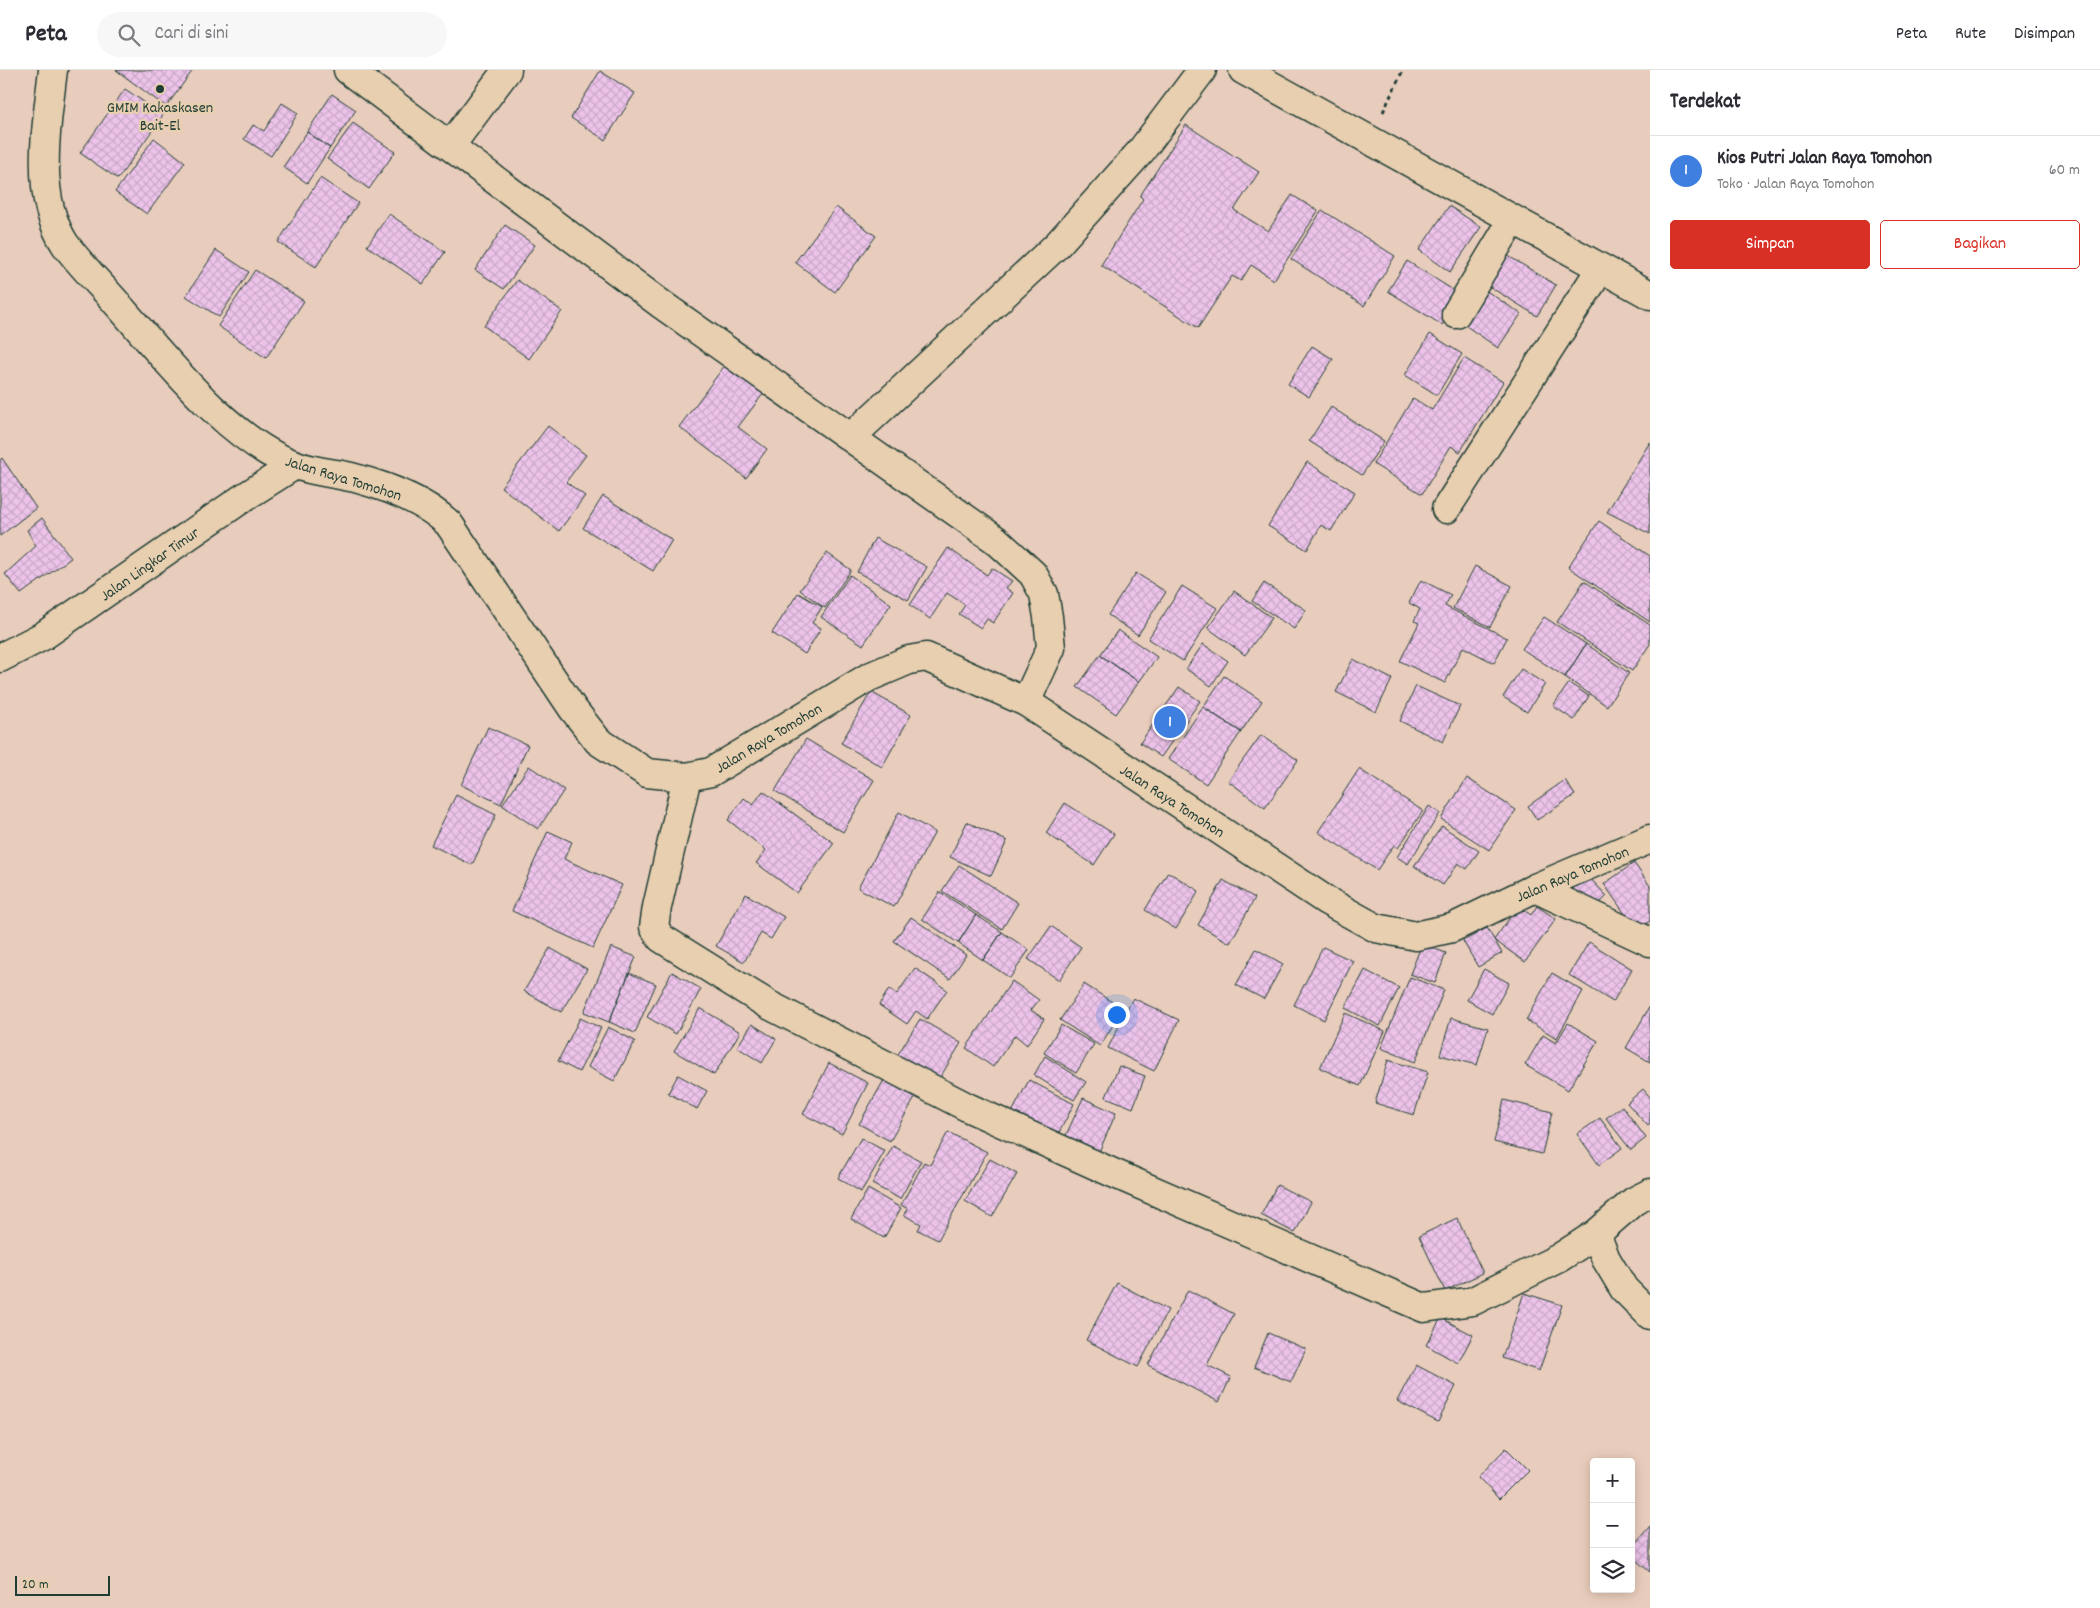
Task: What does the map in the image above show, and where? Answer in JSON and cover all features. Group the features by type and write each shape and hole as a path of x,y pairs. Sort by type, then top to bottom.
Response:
{"main road":[{"name":"Jalan Raya Tomohon","path":"53,70 46,128 46,181 50,209 64,243 175,369 227,420 258,446 295,465 356,478 401,493 440,516 449,524 573,710 598,741 647,773 687,777 712,772 869,677 909,660 926,657 1026,702 1327,901 1376,928 1416,936 1452,928 1535,888 1650,839"},
{"path":"348,70 661,304 996,540 1033,574 1044,594 1051,648 1026,702"},
{"path":"451,146 507,70"},
{"path":"851,437 1057,245 1141,151 1202,70"},
{"path":"1243,70 1650,295"},
{"path":"1456,314 1513,219"},
{"path":"1446,509 1601,268"},
{"name":"Jalan Lingkar Timur","path":"0,658 43,636 243,498 295,465"},
{"path":"687,777 657,907 654,927 661,938 769,1005 969,1108 1113,1173 1424,1308 1473,1301 1559,1258 1596,1234 1634,1201 1650,1193"},
{"path":"1535,888 1592,917 1650,942"},
{"path":"1596,1234 1606,1258 1624,1289 1650,1315"}],"path":[{"path":"1370,139 1403,70"}],"building":[{"name":"GMIM Kakaskasen Bait-El","path":"116,70 193,70 166,107"},
{"path":"600,71 635,93 605,140 571,118"},
{"path":"125,89 163,115 118,179 80,153"},
{"path":"332,94 356,110 330,148 307,132"},
{"path":"282,103 298,113 271,156 244,139 253,125 264,131"},
{"path":"353,123 395,152 369,189 327,159"},
{"path":"1186,125 1259,172 1234,210 1268,231 1292,195 1318,211 1274,280 1251,265 1241,281 1232,276 1198,328 1101,265 1143,199 1140,196"},
{"path":"307,132 330,148 307,183 283,167"},
{"path":"154,138 185,162 147,214 115,192"},
{"path":"320,178 358,203 316,267 278,242"},
{"path":"1449,206 1481,227 1450,272 1419,250"},
{"path":"836,207 876,236 835,292 795,262"},
{"path":"1322,210 1395,256 1364,306 1291,259"},
{"path":"389,214 445,252 423,284 367,246"},
{"path":"505,225 535,245 504,289 475,270"},
{"path":"216,250 249,272 219,317 186,296"},
{"path":"1500,251 1556,285 1537,316 1482,282"},
{"path":"1407,261 1461,295 1442,325 1388,291"},
{"path":"255,270 304,301 266,358 218,326"},
{"path":"517,280 562,311 529,359 484,326"},
{"path":"1482,288 1521,314 1498,348 1459,321"},
{"path":"1430,334 1462,354 1437,395 1405,375"},
{"path":"1312,346 1333,359 1309,397 1288,384"},
{"path":"731,357 769,386 738,427 767,449 746,478 679,427"},
{"path":"1464,358 1503,382 1460,452 1451,446 1422,494 1373,464 1413,398 1432,410"},
{"path":"1331,407 1384,441 1362,475 1309,441"},
{"path":"548,426 586,455 566,482 585,496 559,531 501,487"},
{"path":"1650,442 1650,534 1607,512"},
{"path":"2,458 36,508 0,536 0,460"},
{"path":"1307,462 1355,492 1331,531 1321,525 1307,550 1268,526"},
{"path":"603,496 672,540 653,571 583,528"},
{"path":"42,518 71,558 21,594 5,574 36,546 27,530"},
{"path":"1599,521 1650,556 1650,622 1568,567"},
{"path":"875,538 927,567 908,600 857,572"},
{"path":"948,548 987,575 992,568 1012,581 1006,588 1013,593 993,623 987,619 981,628 959,614 965,605 947,593 930,619 910,605"},
{"path":"827,553 851,570 825,608 800,590"},
{"path":"1475,566 1512,586 1490,627 1453,608"},
{"path":"1136,573 1166,592 1138,635 1108,615"},
{"path":"850,575 891,604 863,645 821,617"},
{"path":"1421,580 1451,595 1445,606 1507,638 1494,663 1463,647 1445,683 1400,661 1419,623 1414,621 1420,609 1409,603"},
{"path":"1584,581 1650,625 1650,644 1632,671 1557,622"},
{"path":"1264,583 1306,610 1294,629 1252,601"},
{"path":"1182,586 1217,608 1183,661 1148,639"},
{"path":"1234,591 1272,618 1245,655 1208,628"},
{"path":"798,593 822,607 812,623 821,628 805,654 772,633"},
{"path":"1544,617 1586,644 1565,677 1522,649"},
{"path":"1118,630 1157,657 1139,682 1100,655"},
{"path":"1203,644 1228,661 1211,686 1186,669"},
{"path":"1586,644 1629,673 1607,706 1565,677"},
{"path":"1100,655 1139,682 1116,714 1077,687"},
{"path":"1353,659 1392,679 1376,712 1336,692"},
{"path":"1521,669 1545,684 1527,712 1503,697"},
{"path":"1224,676 1262,701 1241,732 1203,707"},
{"path":"1569,683 1589,696 1574,720 1553,706"},
{"path":"1416,686 1460,706 1443,742 1400,721"},
{"path":"1179,687 1200,701 1161,757 1140,743"},
{"path":"871,692 911,715 882,767 841,743"},
{"path":"1203,707 1241,732 1206,784 1168,759"},
{"path":"488,727 528,745 501,804 461,785"},
{"path":"1261,735 1298,760 1265,808 1228,781"},
{"path":"806,739 874,780 843,832 775,791"},
{"path":"529,766 564,790 538,829 502,805"},
{"path":"1359,769 1423,811 1398,848 1394,845 1377,870 1318,832"},
{"path":"1467,778 1516,810 1489,850 1441,819"},
{"path":"1565,780 1575,795 1537,820 1528,806"},
{"path":"763,791 834,843 797,893 756,863 766,850 728,820 744,798 753,805"},
{"path":"456,795 496,815 472,865 431,845"},
{"path":"1065,803 1114,834 1094,865 1046,833"},
{"path":"1429,806 1440,813 1408,864 1397,857"},
{"path":"899,812 935,832 894,907 858,888"},
{"path":"967,822 1007,841 991,876 950,857"},
{"path":"1442,826 1479,851 1467,869 1458,863 1443,885 1414,866"},
{"path":"548,831 572,842 564,859 622,885 593,948 512,911"},
{"path":"1634,863 1650,886 1650,921 1637,931 1604,884"},
{"path":"959,865 1018,903 1002,929 942,891"},
{"path":"1168,872 1199,891 1176,929 1145,910"},
{"path":"1587,875 1607,896 1591,912 1571,891"},
{"path":"1223,880 1255,898 1230,943 1198,925"},
{"path":"940,892 976,915 958,943 922,919"},
{"path":"746,894 784,917 771,939 761,933 744,962 716,946"},
{"path":"1518,906 1531,915 1537,906 1556,919 1525,962 1494,940"},
{"path":"976,915 1002,932 983,960 958,943"},
{"path":"911,917 966,955 950,979 894,941"},
{"path":"1051,926 1081,947 1059,980 1028,959"},
{"path":"1487,928 1502,953 1478,967 1463,941"},
{"path":"1002,932 1029,950 1010,978 983,960"},
{"path":"1589,942 1632,969 1613,1002 1569,975"},
{"path":"1422,944 1446,953 1435,983 1410,974"},
{"path":"611,947 636,957 609,1022 584,1012"},
{"path":"1323,947 1353,961 1324,1020 1294,1005"},
{"path":"550,948 587,969 561,1012 524,991"},
{"path":"1256,949 1283,964 1264,999 1236,985"},
{"path":"915,968 947,990 927,1019 916,1011 907,1024 879,1005 889,989 897,994"},
{"path":"1484,969 1509,983 1492,1014 1467,1000"},
{"path":"1365,970 1399,988 1380,1026 1345,1008"},
{"path":"672,972 701,989 676,1034 647,1017"},
{"path":"629,973 656,984 635,1033 609,1022"},
{"path":"1552,973 1583,991 1557,1038 1526,1020"},
{"path":"1410,977 1444,990 1415,1062 1381,1048"},
{"path":"1012,981 1039,1000 1031,1010 1044,1019 1027,1045 1015,1035 993,1067 966,1048"},
{"path":"1084,984 1123,1009 1100,1046 1060,1020"},
{"path":"1133,998 1179,1020 1154,1071 1108,1048"},
{"path":"1650,1006 1650,1062 1626,1048"},
{"path":"700,1008 740,1032 714,1075 674,1051"},
{"path":"1345,1013 1385,1031 1360,1086 1320,1068"},
{"path":"580,1018 601,1028 579,1072 558,1061"},
{"path":"1451,1018 1488,1028 1477,1065 1440,1055"},
{"path":"920,1019 961,1043 936,1084 895,1059"},
{"path":"1568,1023 1598,1041 1568,1090 1525,1065 1543,1035 1556,1043"},
{"path":"752,1024 776,1039 762,1063 737,1047"},
{"path":"1061,1025 1094,1044 1076,1073 1044,1053"},
{"path":"608,1027 635,1041 614,1081 588,1067"},
{"path":"1045,1056 1086,1082 1074,1100 1034,1075"},
{"path":"1388,1060 1428,1072 1414,1115 1375,1103"},
{"path":"829,1063 868,1083 842,1134 803,1114"},
{"path":"1119,1066 1145,1076 1133,1108 1106,1097"},
{"path":"888,1073 919,1091 890,1141 859,1124"},
{"path":"678,1075 707,1091 697,1109 668,1093"},
{"path":"1029,1080 1074,1104 1054,1142 1009,1118"},
{"path":"1643,1089 1650,1097 1650,1124 1648,1126 1627,1103"},
{"path":"1083,1098 1116,1113 1095,1161 1061,1146"},
{"path":"1504,1100 1552,1112 1542,1154 1494,1142"},
{"path":"1622,1106 1646,1138 1631,1150 1606,1118"},
{"path":"1600,1118 1622,1148 1599,1165 1577,1134"},
{"path":"948,1132 987,1152 938,1240 918,1230 921,1224 904,1215 908,1209 901,1205 924,1162 930,1165"},
{"path":"861,1138 885,1151 861,1192 838,1178"},
{"path":"893,1146 921,1161 900,1199 872,1184"},
{"path":"990,1159 1017,1174 992,1217 965,1201"},
{"path":"1277,1185 1311,1202 1295,1233 1261,1215"},
{"path":"868,1189 901,1208 884,1238 851,1219"},
{"path":"1457,1218 1483,1273 1445,1291 1419,1236"},
{"path":"1117,1283 1168,1310 1138,1367 1086,1340"},
{"path":"1188,1290 1234,1314 1207,1365 1231,1377 1219,1402 1148,1365"},
{"path":"1524,1293 1562,1305 1539,1371 1502,1358"},
{"path":"1441,1318 1473,1335 1458,1363 1426,1345"},
{"path":"1268,1333 1306,1349 1291,1382 1254,1367"},
{"path":"1416,1365 1456,1386 1438,1422 1397,1401"},
{"path":"1506,1448 1528,1470 1499,1499 1478,1477"},
{"path":"1650,1526 1650,1572 1635,1559 1635,1543"}],"place":[{"name":"GMIM Kakaskasen Bait-El","path":"160,89"},
{"name":"Kios Putri Jalan Raya Tomohon","path":"1170,722"}]}
